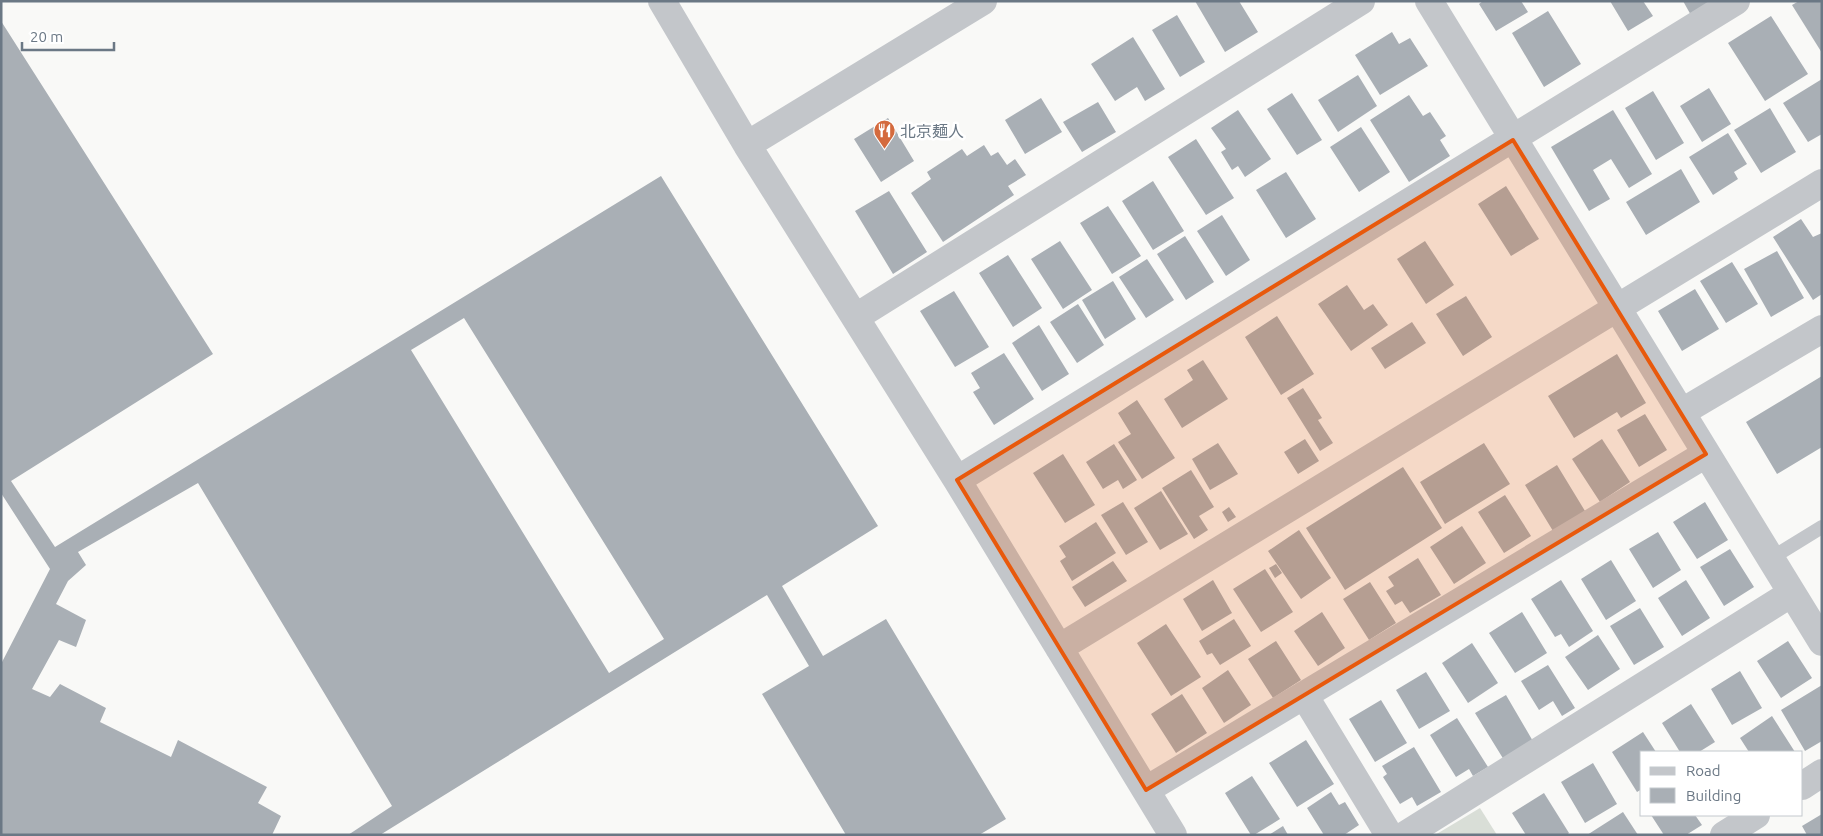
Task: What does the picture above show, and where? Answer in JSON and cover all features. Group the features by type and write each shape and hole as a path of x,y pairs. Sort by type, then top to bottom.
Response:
{"street":[{"path":"662,1 747,145 957,480 1173,835"},
{"path":"747,145 983,1"},
{"path":"856,317 1361,1"},
{"path":"1429,1 1822,642"},
{"path":"957,480 1513,140 1736,1"},
{"path":"1059,648 1822,183"},
{"path":"1682,412 1822,328"},
{"path":"1146,790 1706,454"},
{"path":"1405,835 1792,593"},
{"path":"1304,695 1389,835"},
{"path":"1803,785 1822,773"},
{"path":"1724,835 1754,816"}],"lane":[{"path":"1770,559 1822,527"}],"highlighted area":[{"path":"1513,140 1706,454 1146,790 957,480"}],"shaded area":[{"path":"1480,808 1497,835 1435,835"}],"building":[{"path":"1195,1 1239,1 1258,32 1225,52"},
{"path":"1483,1 1521,1 1528,12 1496,31 1479,4"},
{"path":"1610,1 1643,1 1653,16 1628,31"},
{"path":"1683,1 1719,1 1692,17"},
{"path":"1799,1 1822,2 1822,53 1792,5"},
{"path":"1548,11 1581,64 1544,87 1512,33"},
{"path":"1177,15 1205,62 1180,77 1152,30"},
{"path":"1771,16 1808,74 1765,101 1728,43"},
{"path":"1,21 213,354 11,481 55,547 661,176 878,526 782,586 823,656 886,619 1006,819 979,835 846,835 762,694 809,666 767,595 380,835 348,835 392,806 198,483 78,552 86,565 68,581 56,604 86,620 76,647 59,640 32,689 50,697 60,684 106,708 100,722 171,757 178,740 267,787 258,803 281,816 272,835 1,835 1,664 50,569 1,493","holes":["464,318 664,639 609,673 411,350"]},
{"path":"1392,32 1399,44 1410,38 1428,66 1380,95 1355,55"},
{"path":"1133,37 1165,89 1145,101 1137,87 1115,101 1091,64"},
{"path":"1358,75 1377,106 1338,132 1318,100"},
{"path":"1822,79 1822,134 1808,142 1783,103"},
{"path":"1709,88 1731,124 1702,142 1680,106"},
{"path":"1653,91 1684,143 1656,160 1625,108"},
{"path":"1292,93 1322,140 1297,155 1267,109"},
{"path":"1409,95 1423,116 1430,112 1446,136 1440,140 1450,156 1409,182 1370,120"},
{"path":"1041,98 1062,132 1025,154 1005,120"},
{"path":"1098,102 1116,132 1082,152 1063,122"},
{"path":"1770,108 1796,152 1761,173 1734,130"},
{"path":"1238,110 1271,159 1245,177 1238,166 1232,170 1221,152 1226,149 1211,128"},
{"path":"1613,110 1652,174 1629,188 1611,159 1593,170 1610,199 1589,211 1551,147"},
{"name":"北京麺人","path":"888,118 914,161 881,182 854,139"},
{"path":"1361,127 1390,172 1359,192 1330,147"},
{"path":"1728,133 1747,164 1734,172 1738,179 1713,195 1689,157"},
{"path":"1196,139 1234,198 1206,215 1168,157"},
{"path":"984,145 991,156 998,152 1007,165 1015,159 1026,175 1008,186 1014,195 943,242 911,193 931,179 927,172 962,149 967,156"},
{"path":"1681,169 1700,202 1646,235 1626,202"},
{"path":"1286,172 1316,219 1286,238 1256,190"},
{"path":"1153,181 1184,231 1153,250 1122,201"},
{"path":"1506,186 1539,239 1511,256 1478,204"},
{"path":"889,191 927,252 893,274 855,211"},
{"path":"1108,206 1141,256 1112,274 1080,223"},
{"path":"1222,215 1250,260 1226,276 1197,231"},
{"path":"1801,219 1813,237 1822,233 1822,294 1813,300 1773,237"},
{"path":"1185,236 1214,282 1186,300 1157,254"},
{"path":"1060,241 1092,290 1063,309 1031,259"},
{"path":"1425,241 1454,285 1426,304 1397,259"},
{"path":"1777,251 1804,298 1771,317 1744,269"},
{"path":"1008,255 1042,308 1013,327 979,273"},
{"path":"1147,259 1174,300 1146,318 1119,277"},
{"path":"1732,262 1758,304 1726,323 1700,281"},
{"path":"1113,281 1136,319 1105,339 1082,300"},
{"path":"1347,285 1364,310 1373,304 1388,325 1351,351 1318,304"},
{"path":"1695,289 1719,329 1682,351 1658,311"},
{"path":"954,291 989,347 955,367 920,311"},
{"path":"1466,296 1492,337 1463,356 1436,314"},
{"path":"1078,304 1104,345 1077,363 1050,322"},
{"path":"1277,316 1314,374 1281,395 1245,337"},
{"path":"1412,322 1426,343 1385,369 1371,348"},
{"path":"1039,325 1069,374 1042,391 1012,343"},
{"path":"1004,353 1034,399 994,425 973,392 980,388 971,373"},
{"path":"1617,354 1646,403 1621,418 1617,412 1574,438 1548,396"},
{"path":"1203,360 1228,399 1182,428 1164,399 1193,380 1187,370"},
{"path":"1822,376 1822,447 1777,474 1746,422"},
{"path":"1303,388 1322,418 1318,420 1333,443 1320,451 1287,398"},
{"path":"1137,400 1175,458 1142,479 1118,442 1131,434 1118,413"},
{"path":"1645,414 1667,450 1639,467 1617,430"},
{"path":"1305,439 1319,461 1298,474 1284,452"},
{"path":"1602,439 1630,482 1600,502 1572,459"},
{"path":"1218,443 1238,474 1210,490 1192,459"},
{"path":"1484,443 1510,484 1445,524 1420,482"},
{"path":"1114,444 1137,480 1123,489 1118,480 1103,489 1086,462"},
{"path":"1063,454 1095,505 1065,523 1033,473"},
{"path":"1557,465 1585,511 1553,531 1525,485"},
{"path":"1403,467 1442,528 1345,590 1306,528"},
{"path":"1191,470 1214,507 1199,516 1208,530 1194,539 1162,488"},
{"path":"1161,491 1188,534 1160,550 1134,508"},
{"path":"1505,495 1531,536 1504,553 1478,512"},
{"path":"1123,502 1148,542 1126,555 1101,515"},
{"path":"1705,502 1728,540 1697,559 1673,522"},
{"path":"1229,507 1236,517 1228,522 1222,512"},
{"path":"1096,522 1116,553 1072,581 1060,561 1066,557 1059,546"},
{"path":"1462,526 1486,563 1454,584 1430,547"},
{"path":"1299,530 1331,578 1301,599 1268,551"},
{"path":"1658,532 1681,570 1653,588 1629,549"},
{"path":"1730,549 1754,587 1724,606 1700,567"},
{"path":"1418,558 1441,595 1410,613 1402,601 1395,605 1386,591 1394,586 1388,577"},
{"path":"1611,560 1636,601 1606,620 1581,579"},
{"path":"1113,561 1127,581 1085,607 1072,587"},
{"path":"1276,564 1282,573 1275,578 1269,568"},
{"path":"1265,569 1293,612 1261,632 1233,589"},
{"path":"1213,580 1232,613 1202,631 1183,599"},
{"path":"1561,580 1593,631 1569,647 1561,634 1555,637 1531,599"},
{"path":"1686,580 1710,618 1682,636 1658,598"},
{"path":"1370,582 1396,623 1369,640 1343,599"},
{"path":"1640,608 1664,647 1634,665 1610,626"},
{"path":"1322,612 1345,648 1318,666 1294,631"},
{"path":"1522,612 1547,653 1515,673 1489,633"},
{"path":"1234,619 1251,646 1220,665 1212,653 1207,655 1199,641"},
{"path":"1166,624 1201,677 1171,696 1137,643"},
{"path":"1598,635 1620,669 1588,690 1565,657"},
{"path":"1276,641 1301,680 1273,698 1248,659"},
{"path":"1788,641 1812,678 1781,698 1757,661"},
{"path":"1472,643 1498,683 1468,703 1442,663"},
{"path":"1548,665 1575,708 1562,716 1553,701 1539,710 1521,681"},
{"path":"1228,670 1251,705 1224,723 1202,688"},
{"path":"1740,671 1762,708 1732,725 1711,689"},
{"path":"1426,672 1450,711 1419,729 1396,690"},
{"path":"1822,685 1822,741 1805,751 1781,710"},
{"path":"1182,694 1207,733 1176,753 1151,714"},
{"path":"1506,695 1534,743 1504,760 1475,713"},
{"path":"1381,700 1407,743 1375,762 1349,719"},
{"path":"1691,704 1715,742 1701,751 1679,751 1662,723"},
{"path":"1772,716 1794,751 1748,751 1740,738"},
{"path":"1457,718 1488,767 1473,776 1469,769 1456,777 1430,735"},
{"path":"1643,732 1655,751 1640,751 1640,790 1637,792 1612,752"},
{"path":"1306,740 1334,784 1297,807 1269,763"},
{"path":"1414,747 1441,792 1417,806 1412,797 1400,804 1383,777 1387,774 1382,766"},
{"path":"1593,763 1617,804 1585,823 1561,782"},
{"path":"1252,776 1280,819 1254,835 1251,835 1225,793"},
{"path":"1331,792 1339,805 1345,802 1359,825 1344,835 1324,835 1307,808"},
{"path":"1544,793 1569,833 1567,835 1526,835 1512,813"},
{"path":"1623,812 1638,835 1587,835"},
{"path":"1822,814 1822,835 1807,835 1802,826"},
{"path":"1652,816 1696,816 1702,825 1686,835 1664,835"},
{"path":"1283,826 1288,835 1269,835"}],"place":[{"name":"北京麺人","path":"884,150"}]}
